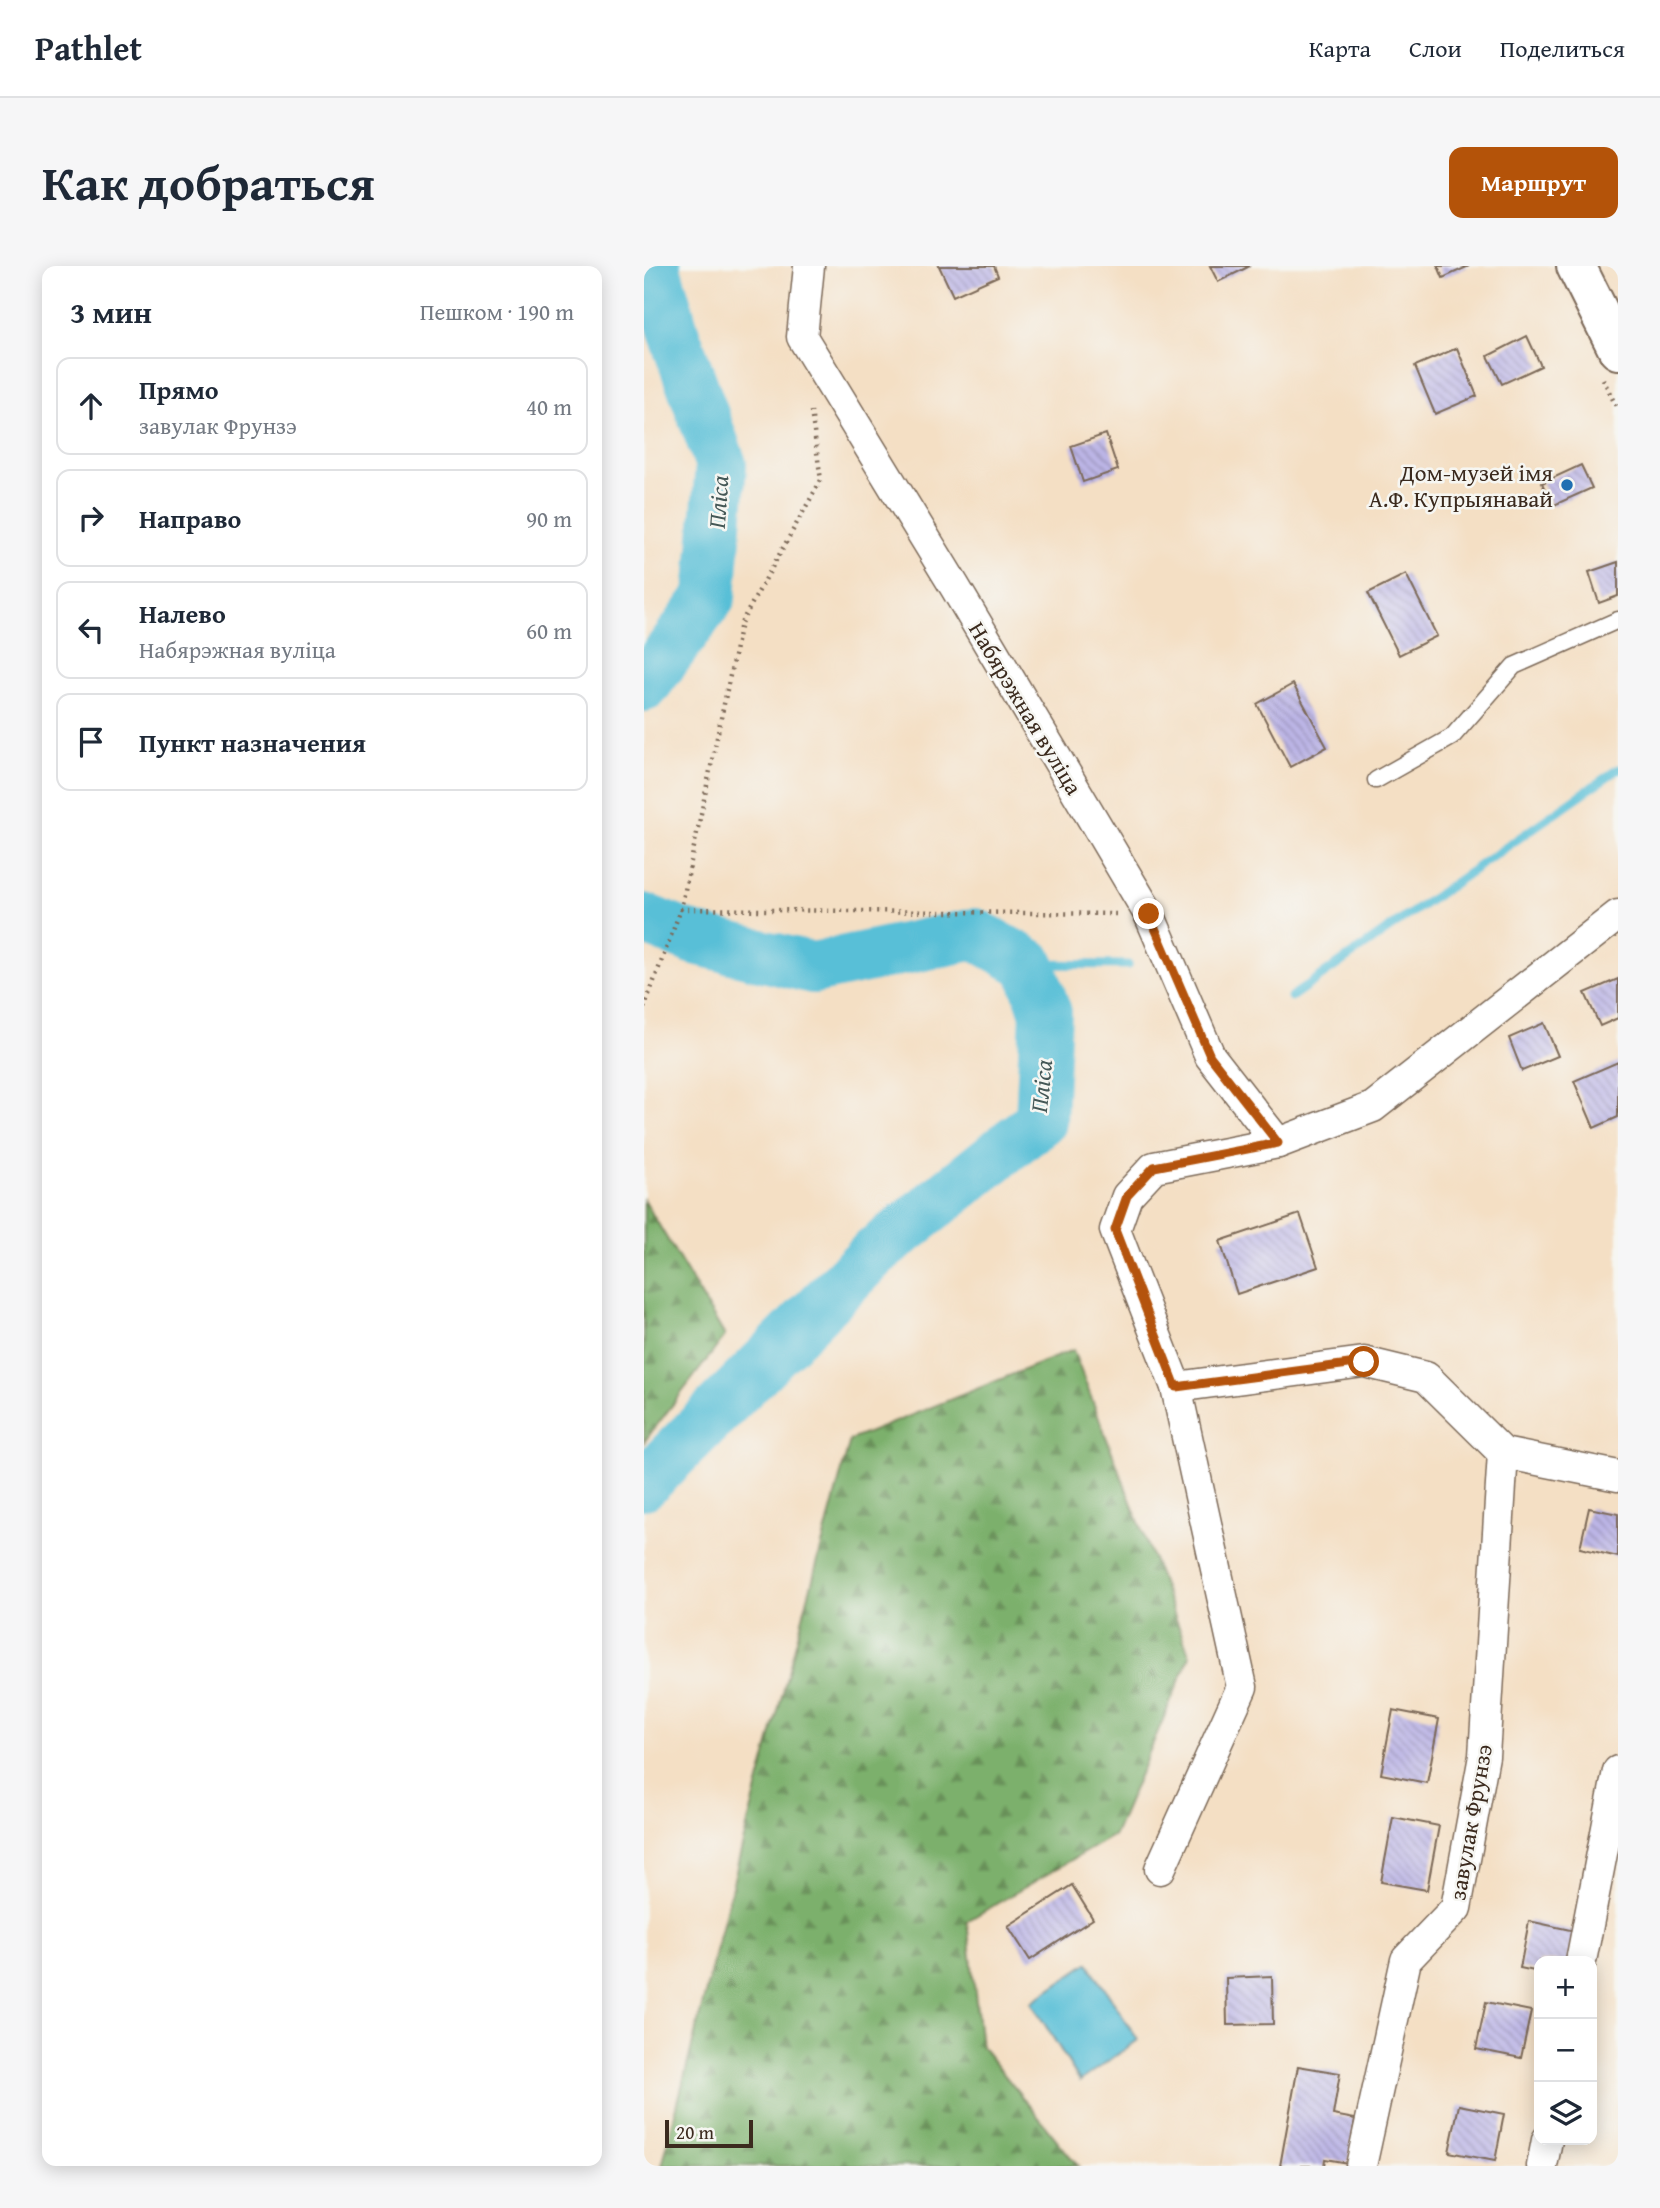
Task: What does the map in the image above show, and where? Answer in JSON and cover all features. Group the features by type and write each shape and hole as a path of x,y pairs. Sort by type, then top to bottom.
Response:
{"main road":[{"path":"1576,266 1618,350"}],"street":[{"name":"Набярэжная вуліца","path":"809,266 802,337 955,587 1149,914 1210,1056 1278,1143"},
{"path":"1160,1869 1242,1687 1176,1387 1115,1230 1127,1196 1154,1167 1278,1143 1373,1107 1618,915"},
{"path":"1176,1387 1364,1362 1426,1377 1503,1453 1618,1476"},
{"name":"завулак Фрунзэ","path":"1361,2166 1405,1960 1456,1908 1484,1756 1503,1453"},
{"path":"1582,1956 1618,1771"},
{"path":"1542,2166 1546,2145"}],"lane":[{"path":"1376,780 1452,737 1514,666 1618,620"}],"path":[{"path":"644,1008 681,909 741,623 821,480 810,402"},
{"path":"681,909 1149,914"}],"green space":[{"path":"644,1200 725,1336 644,1442"},
{"path":"1073,1350 1190,1656 1114,1835 967,1921 981,2046 1078,2166 662,2166 748,1823 850,1440"}],"water":[{"path":"1088,1963 1138,2040 1080,2081 1031,2002"}],"building":[{"path":"939,266 994,266 998,276 953,296"},
{"path":"1210,266 1250,266 1218,282"},
{"path":"1438,266 1469,266 1443,278"},
{"path":"1527,336 1541,366 1502,384 1488,356"},
{"path":"1457,348 1477,396 1435,414 1415,366"},
{"path":"1106,434 1118,470 1083,482 1071,446"},
{"name":"Дом-музей імя А.Ф. Купрыянавай","path":"1581,465 1592,488 1552,506 1542,483"},
{"path":"1618,562 1618,596 1599,603 1589,572"},
{"path":"1406,574 1437,636 1399,655 1368,593"},
{"path":"1293,684 1327,747 1290,767 1257,704"},
{"path":"1618,979 1618,1018 1600,1026 1585,993"},
{"path":"1544,1023 1558,1056 1522,1071 1509,1038"},
{"path":"1618,1062 1618,1117 1594,1128 1574,1081"},
{"path":"1300,1214 1318,1267 1237,1294 1220,1241"},
{"path":"1589,1508 1618,1514 1618,1557 1580,1548"},
{"path":"1393,1710 1439,1719 1427,1783 1381,1774"},
{"path":"1393,1817 1439,1826 1427,1890 1381,1882"},
{"path":"1072,1885 1093,1919 1030,1960 1008,1926"},
{"path":"1529,1921 1575,1931 1569,1956 1534,1956 1534,1971 1520,1968"},
{"path":"1272,1976 1273,2024 1227,2025 1226,1978"},
{"path":"1486,2002 1531,2011 1521,2058 1476,2049"},
{"path":"1298,2066 1340,2073 1333,2115 1355,2119 1348,2163 1325,2159 1324,2166 1280,2166"},
{"path":"1459,2105 1504,2114 1495,2161 1449,2152"}],"waterway":[{"name":"Пліса","path":"644,686 710,597 721,465 652,266"},
{"path":"1291,997 1618,769"},
{"name":"Пліса","path":"644,919 695,939 813,968 975,934 1029,964 1046,1013 1041,1120 874,1253 644,1484"},
{"path":"1029,964 1128,965"}],"place":[{"name":"Дом-музей імя А.Ф. Купрыянавай","path":"1567,485"}],"route":[{"path":"1149,914 1210,1056 1278,1143 1154,1167 1127,1196 1115,1230 1176,1387 1364,1362"}]}
